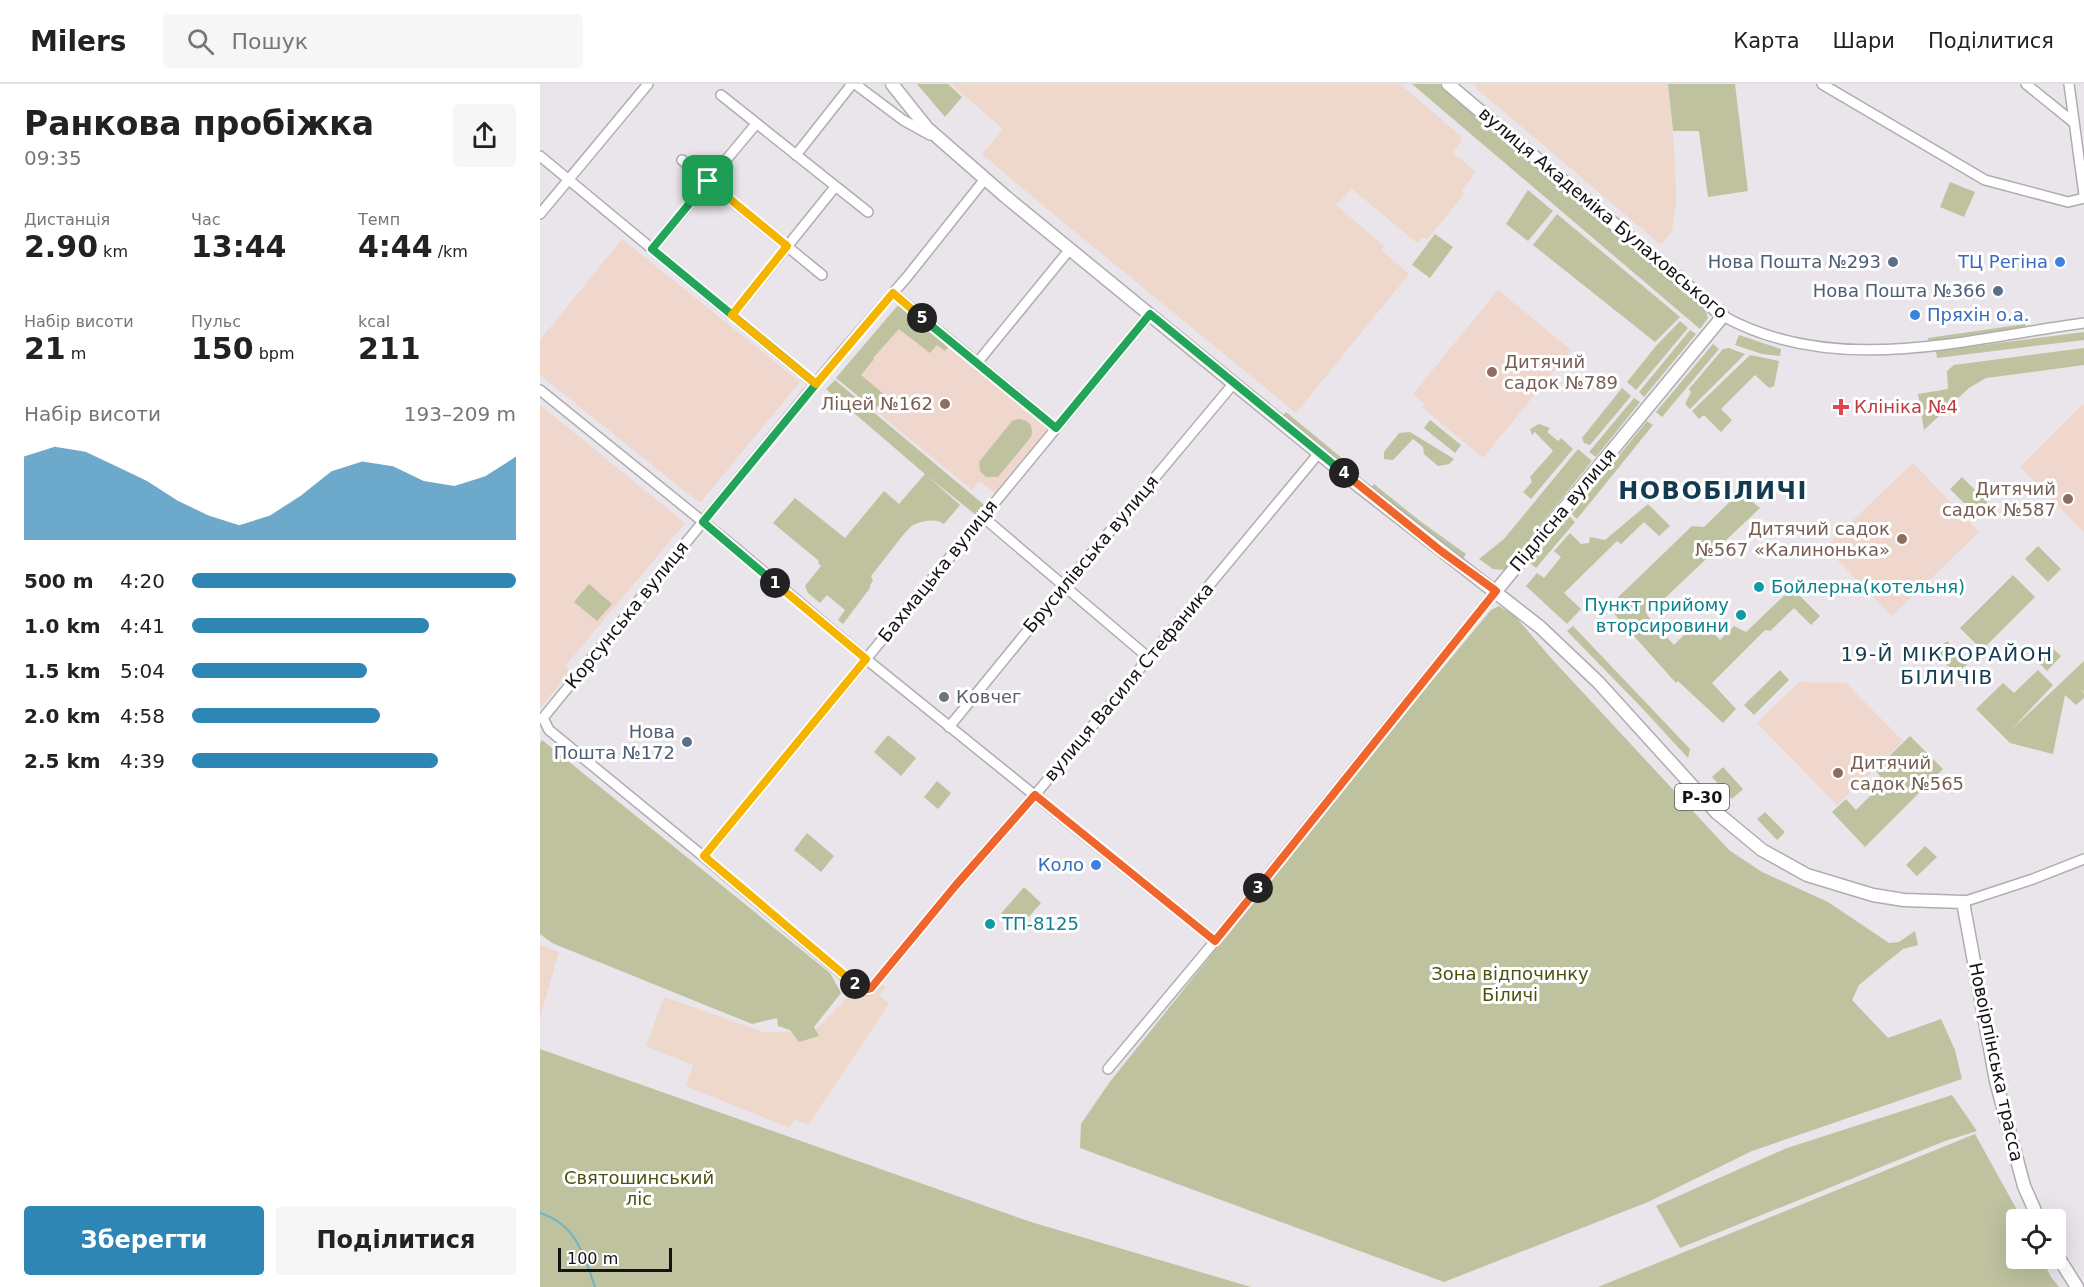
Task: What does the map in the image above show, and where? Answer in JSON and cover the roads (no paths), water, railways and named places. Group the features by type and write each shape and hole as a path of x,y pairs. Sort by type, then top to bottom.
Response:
{"main road":[{"name":"Р-30","path":"892,84 941,141 985,179 1319,453 1540,627 1598,682 1716,812 1761,850 1808,874 1873,896 1904,900 1964,902"},
{"name":"вулиця Академіка Булаховського","path":"1448,84 1724,315"},
{"name":"Підлісна вулиця","path":"1496,591 1724,315"},
{"name":"Новоірпінська трасса","path":"1964,902 1996,1081 2021,1177 2034,1209"},
{"path":"2066,1269 2077,1287"}],"street":[{"path":"540,214 648,84"},
{"path":"796,155 854,84 903,120 941,141"},
{"path":"1822,84 1985,180 2068,202 2084,196 2069,84"},
{"path":"2026,84 2073,122"},
{"path":"720,95 868,212"},
{"path":"652,249 756,124"},
{"path":"540,156 816,384"},
{"path":"682,160 822,275"},
{"name":"Корсунська вулиця","path":"704,856 549,730 543,718 985,179"},
{"path":"732,315 836,187"},
{"path":"977,363 1070,249"},
{"path":"893,293 1056,428"},
{"name":"Бахмацька вулиця","path":"704,856 1150,314"},
{"name":"вулиця Академіка Булаховського","path":"1724,315 1755,331 1789,341 1821,348 1852,351 1931,346 2084,323"},
{"name":"Брусилівська вулиця","path":"949,727 1234,383"},
{"path":"540,390 949,727 1215,941"},
{"name":"вулиця Василя Стефаника","path":"704,856 860,989 871,988 956,885 1035,795 1319,453"},
{"path":"983,517 1149,658"},
{"name":"Підлісна вулиця","path":"1108,1069 1215,941 1496,591"},
{"path":"1964,902 2084,859"}],"waterway":[{"path":"540,1213 562,1225 577,1242 595,1287"}],"place":[{"name":"Нова Пошта №293","path":"1893,262"},
{"name":"ТЦ Регіна","path":"2060,262"},
{"name":"Нова Пошта №366","path":"1998,291"},
{"name":"Пряхін о.а.","path":"1915,315"},
{"name":"Дитячий садок №789","path":"1492,372"},
{"name":"Ліцей №162","path":"945,404"},
{"name":"Клініка №4","path":"1841,407"},
{"name":"Дитячий садок №587","path":"2068,499"},
{"name":"Дитячий садок №567 «Калинонька»","path":"1902,539"},
{"name":"Бойлерна(котельня)","path":"1759,587"},
{"name":"Пункт прийому вторсировини","path":"1741,615"},
{"name":"Ковчег","path":"944,697"},
{"name":"Нова Пошта №172","path":"687,742"},
{"name":"Дитячий садок №565","path":"1838,773"},
{"name":"Коло","path":"1096,865"},
{"name":"ТП-8125","path":"990,924"}],"district":[{"name":"НОВОБІЛИЧІ","path":"1713,491"},
{"name":"19-Й МІКРОРАЙОН БІЛИЧІВ","path":"1947,666"}],"park label":[{"name":"Зона відпочинку Біличі","path":"1510,984"},
{"name":"Святошинський ліс","path":"639,1188"}]}
